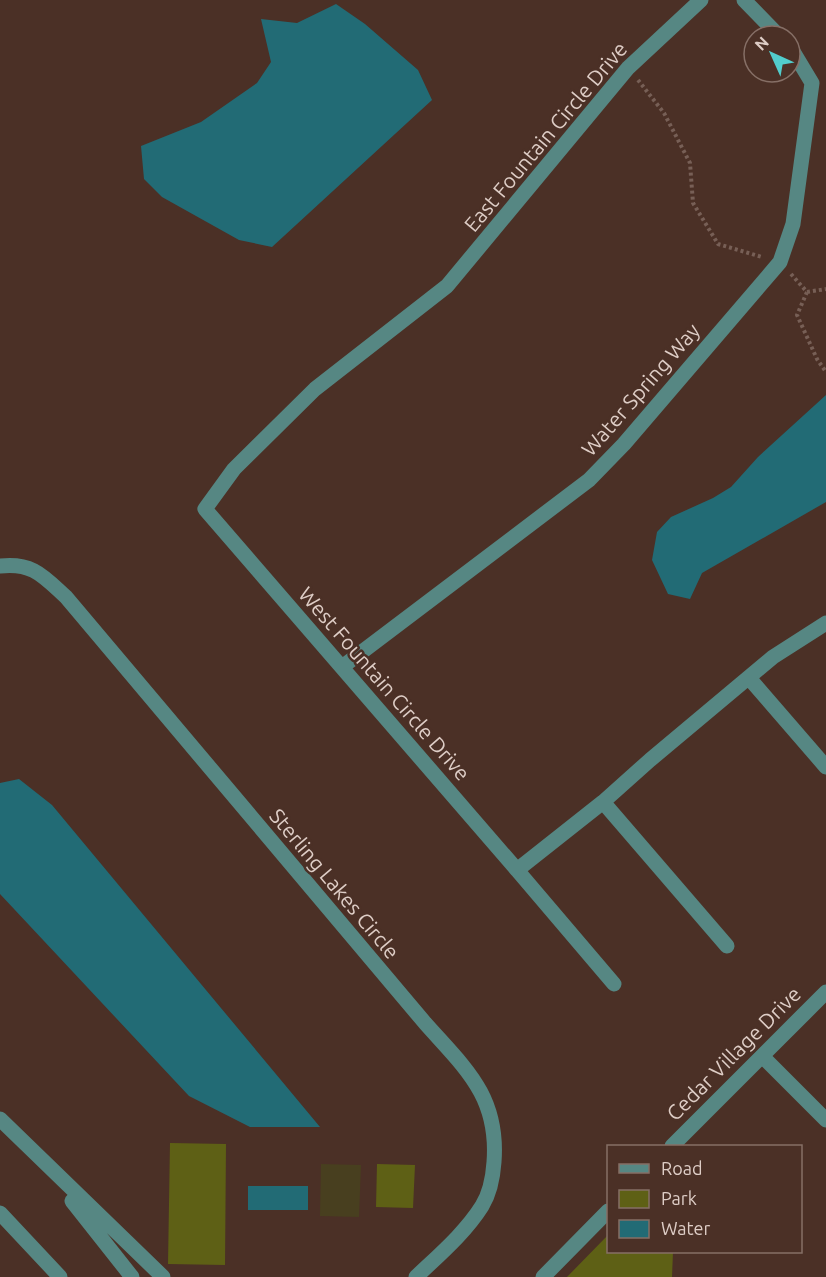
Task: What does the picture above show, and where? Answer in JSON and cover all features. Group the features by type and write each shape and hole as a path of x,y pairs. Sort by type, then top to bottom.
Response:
{"street":[{"name":"East Fountain Circle Drive","path":"476,253 628,68 701,0"},
{"path":"744,0 767,24"},
{"name":"Water Spring Way","path":"342,667 589,480 624,444 780,262 793,224 812,83 802,66"},
{"name":"West Fountain Circle Drive","path":"476,253 447,286 315,389 234,469 205,509 614,984"},
{"name":"Sterling Lakes Circle","path":"0,566 14,564 29,568 43,575 66,597 477,1084 490,1113 495,1144 493,1176 489,1191 463,1231 416,1277"},
{"path":"517,870 603,802 773,657 825,625"},
{"path":"749,678 826,767"},
{"path":"603,802 727,946"},
{"name":"Cedar Village Drive","path":"673,1145 826,992"},
{"path":"762,1056 826,1120"},
{"path":"3,1127 163,1277"},
{"path":"34,1154 132,1277"},
{"path":"543,1277 607,1212"},
{"path":"0,1213 60,1277"}],"path":[{"path":"628,68 664,113 690,163 693,203 718,244 780,262 807,292"},
{"path":"807,292 826,289"},
{"path":"807,292 797,315 817,359 826,372"}],"green space":[{"path":"170,1143 226,1144 225,1265 168,1264"},
{"path":"377,1164 415,1165 413,1208 376,1207"},
{"path":"607,1236 607,1253 673,1253 672,1277 567,1277"}],"sand":[{"path":"321,1164 361,1165 359,1217 320,1216"}],"water":[{"path":"336,4 365,24 418,70 432,100 272,247 239,240 162,197 144,179 141,146 201,122 257,83 271,62 261,19 297,23"},
{"path":"826,395 826,502 702,573 690,599 668,594 652,560 657,532 671,517 731,487 758,457"},
{"path":"19,779 52,805 320,1127 250,1127 189,1096 0,894 0,783"},
{"path":"248,1186 308,1186 308,1210 248,1210"}]}
